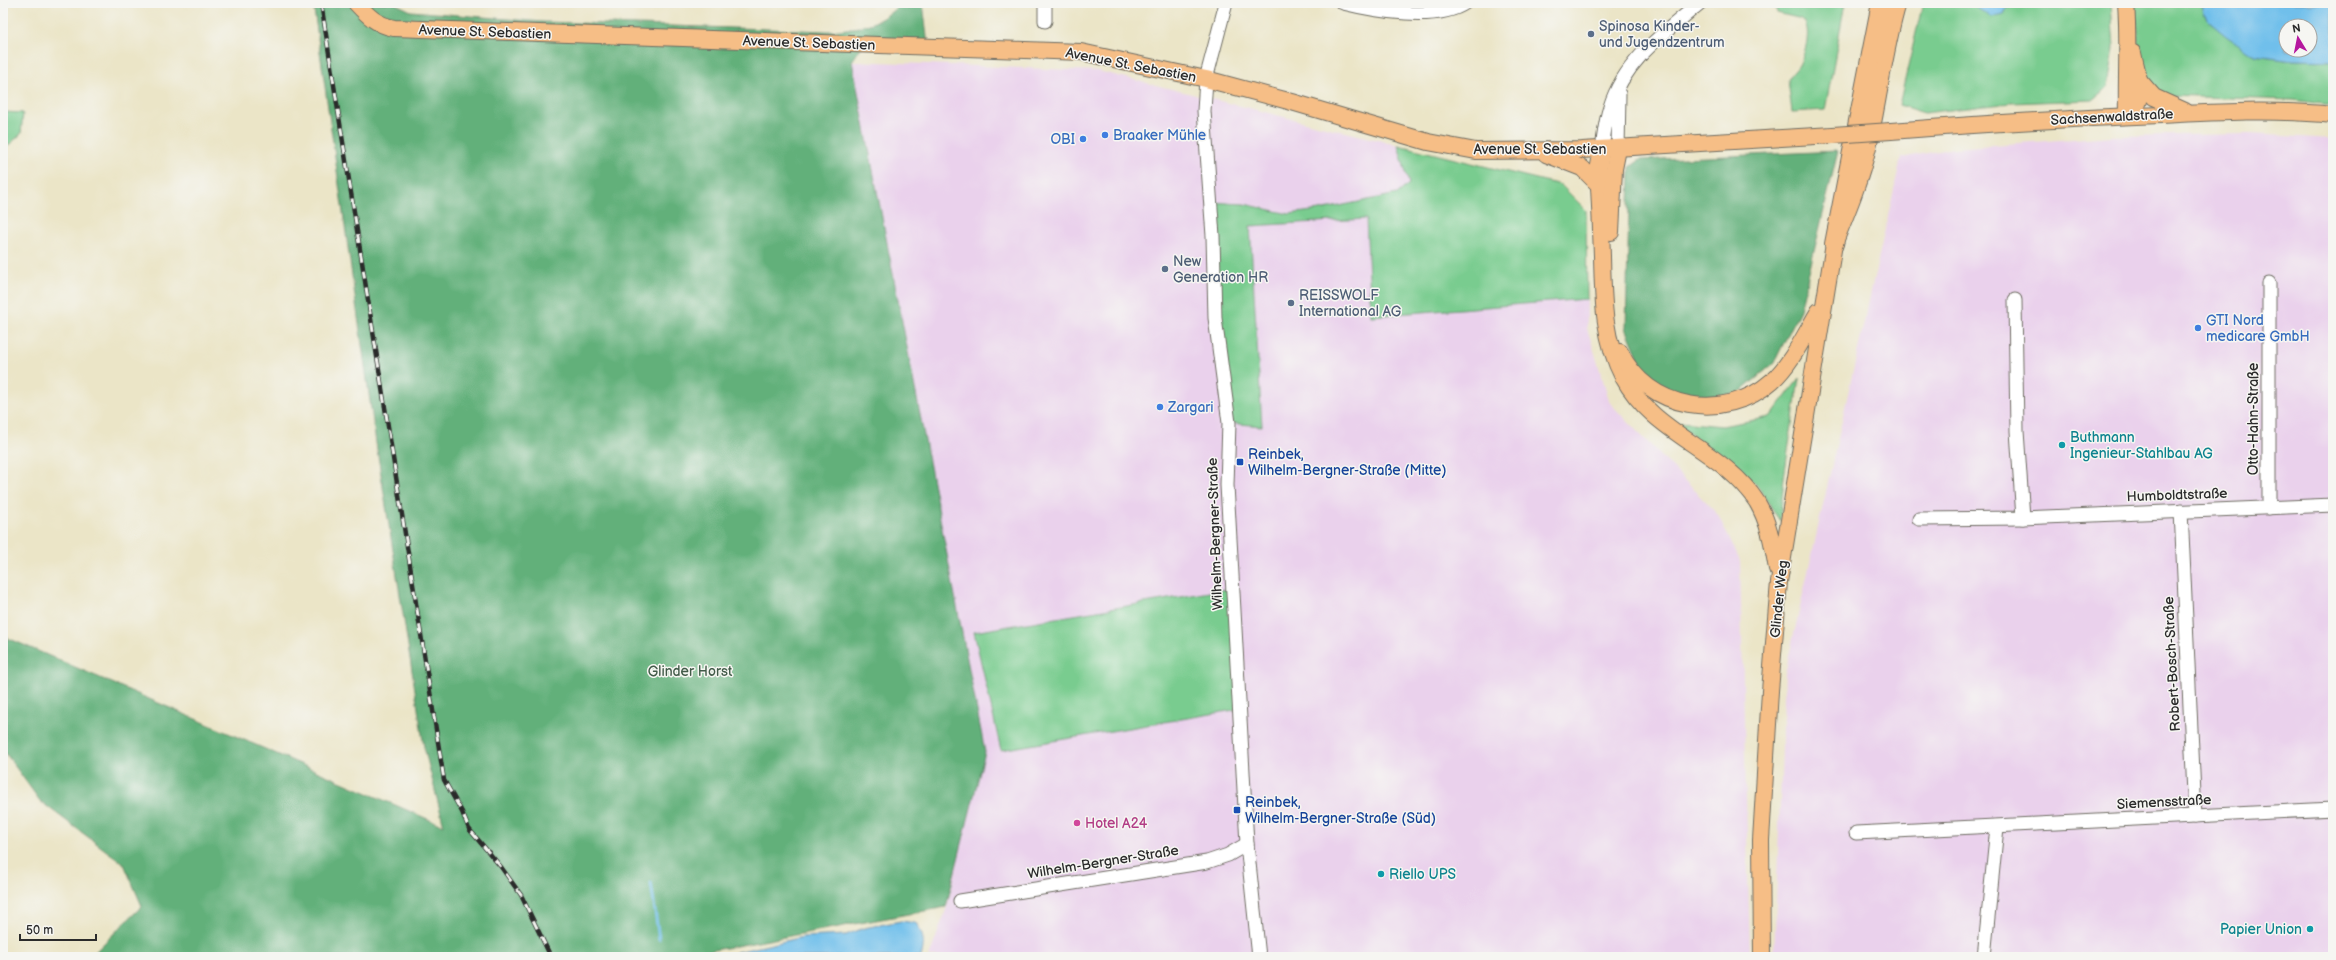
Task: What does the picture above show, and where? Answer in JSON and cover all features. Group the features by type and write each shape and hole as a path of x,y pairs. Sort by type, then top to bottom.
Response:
{"highway":[{"path":"1834,244 1880,3"}],"main road":[{"name":"Avenue St. Sebastien","path":"356,3 374,21 382,26 394,28 1058,51 1093,54 1206,79 1454,148 1495,152 1610,149 1833,135"},
{"name":"Glinder Weg","path":"1762,957 1762,840 1770,691 1779,582 1823,302 1834,244 1856,192 1868,147 1888,36 1898,3"},
{"path":"2126,3 2128,32 2126,81 2127,116"},
{"path":"2127,116 2139,104 2141,95 2128,32"},
{"path":"2138,80 2154,97 2191,113"},
{"name":"Sachsenwaldstraße","path":"1833,135 2191,113 2268,111 2333,115"},
{"path":"1610,149 1598,171 1604,310 1610,348 1616,363 1632,392 1656,419 1721,466 1749,492 1763,514 1768,528 1779,582"},
{"path":"1610,149 1614,169 1610,261 1610,316 1613,330 1623,358 1652,389 1678,402 1704,407 1737,403 1751,396 1773,381 1784,368 1823,302"},
{"path":"1539,152 1582,168 1599,185"}],"street":[{"path":"1045,3 1045,21"},
{"name":"Wilhelm-Bergner-Straße","path":"1226,3 1206,79 1204,111 1213,236 1214,302 1229,423 1227,485 1247,844 1259,957"},
{"path":"1344,3 1371,10 1427,13 1455,10 1464,3"},
{"path":"1610,149 1618,99 1627,74 1644,50 1700,3"},
{"name":"Otto-Hahn-Straße","path":"2269,283 2269,508"},
{"path":"2015,300 2017,431 2023,518"},
{"name":"Humboldtstraße","path":"1919,520 2023,518 2333,505"},
{"name":"Robert-Bosch-Straße","path":"2181,511 2195,816"},
{"name":"Siemensstraße","path":"1856,834 2333,809"},
{"path":"1984,957 1997,826"},
{"name":"Wilhelm-Bergner-Straße","path":"960,901 1207,862 1228,855 1247,844"}],"shaded area":[{"path":"852,61 1098,71 1561,185 1586,210 1587,328 1610,403 1718,515 1740,561 1750,957 929,957 947,907 984,752"},
{"path":"2250,134 2333,139 2333,957 1774,957 1785,674 1901,158 1954,148 2112,136"}],"green space":[{"name":"Glinder Horst","path":"313,3 394,3 411,11 543,22 829,31 850,29 876,21 885,17 901,3 923,3 928,46 862,46 852,61 985,752 946,907 693,954 694,957 90,957 142,906 124,864 40,801 4,751 3,636 444,826 424,747 376,443"},
{"path":"1775,3 1845,3 1825,110 1792,112 1788,80 1799,65 1804,54 1807,41 1807,28 1802,19 1777,13"},
{"path":"1923,3 1974,3 1977,8 2004,14 2009,3 2111,3 2114,48 2108,87 2092,100 2011,103 1924,113 1899,105"},
{"path":"2135,3 2201,3 2207,20 2255,55 2293,60 2333,61 2333,105 2293,100 2168,96 2148,85 2141,68"},
{"path":"3,112 23,113 21,134 3,150"},
{"path":"1398,145 1561,185 1586,210 1587,299 1371,316 1366,219 1250,226 1262,426 1229,423 1211,202 1244,204 1289,214 1320,210 1397,194 1409,184"},
{"path":"1838,151 1800,310 1774,363 1739,393 1700,397 1665,392 1642,366 1626,328 1630,167 1640,160"},
{"path":"1799,379 1784,477 1780,521 1757,485 1681,426 1680,422 1722,426 1770,417"},
{"path":"1233,588 1240,709 1001,750 974,632"}],"water":[{"path":"1974,3 2009,3 2004,14 1991,17 1977,8"},
{"path":"2201,3 2333,3 2333,61 2293,60 2255,55 2226,36 2207,20"},
{"path":"901,921 916,923 919,927 923,939 921,957 731,957 736,952 803,937 846,935 864,928"}],"waterway":[{"path":"651,883 659,939"}],"railway":[{"path":"321,3 444,780 462,812 469,829 501,867 521,895 551,957"}],"place":[{"name":"Spinosa Kinder- und Jugendzentrum","path":"1591,34"},
{"name":"Braaker Mühle","path":"1105,135"},
{"name":"OBI","path":"1083,139"},
{"name":"New Generation HR","path":"1165,269"},
{"name":"REISSWOLF International AG","path":"1291,303"},
{"name":"GTI Nord medicare GmbH","path":"2198,328"},
{"name":"Zargari","path":"1160,407"},
{"name":"Buthmann Ingenieur-Stahlbau AG","path":"2062,445"},
{"name":"Reinbek, Wilhelm-Bergner-Straße (Mitte)","path":"1240,462"},
{"name":"Reinbek, Wilhelm-Bergner-Straße (Süd)","path":"1237,810"},
{"name":"Hotel A24","path":"1077,823"},
{"name":"Riello UPS","path":"1381,874"},
{"name":"Papier Union","path":"2310,929"}]}
